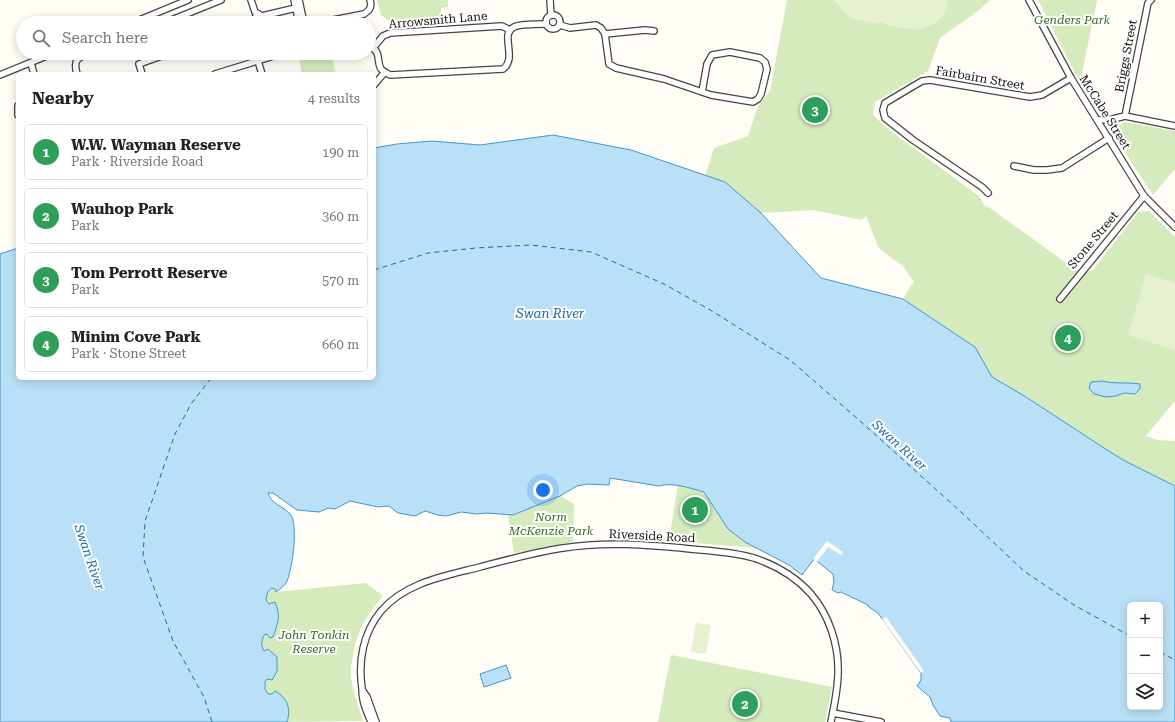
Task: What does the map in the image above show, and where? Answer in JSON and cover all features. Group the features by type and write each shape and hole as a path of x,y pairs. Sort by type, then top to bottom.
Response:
{"street":[{"path":"149,16 188,0"},
{"path":"181,16 221,0"},
{"path":"250,0 255,12 262,16 298,8"},
{"path":"294,0 301,16"},
{"path":"299,0 299,16"},
{"path":"354,16 364,14 369,11 370,0"},
{"path":"550,0 551,15"},
{"name":"McCabe Street","path":"1029,0 1071,78 1144,196 1175,227"},
{"name":"Briggs Street","path":"1125,116 1148,4 1151,0"},
{"path":"551,15 547,18 546,24 548,28 552,30 556,29 560,25"},
{"path":"551,15 556,16 559,19 560,25"},
{"path":"376,51 381,69 390,75 503,70 509,62 508,35 510,30 516,26 546,24"},
{"path":"560,25 570,28 596,25 601,28 605,34 609,64 616,68 664,79 702,92 711,95 753,102 758,99 761,94 767,69 765,62 760,58 730,52 712,55 708,64 702,92"},
{"name":"Arrowsmith Lane","path":"376,42 383,36 390,33 502,26 510,30"},
{"path":"605,34 645,30 654,31"},
{"path":"0,75 38,60"},
{"path":"77,60 75,65 77,72"},
{"path":"141,72 139,64 150,60"},
{"path":"222,72 261,60"},
{"path":"258,61 261,72"},
{"path":"31,63 33,72"},
{"path":"376,83 385,72"},
{"name":"Fairbairn Street","path":"988,193 982,187 913,140 885,118 883,110 885,103 922,81 930,80 1030,97 1042,95 1071,78"},
{"path":"1098,120 1125,116 1175,126"},
{"path":"1103,128 1112,119"},
{"path":"1014,166 1034,170 1062,168 1109,138"},
{"name":"Stone Street","path":"1060,299 1144,196"},
{"name":"Riverside Road","path":"371,722 362,697 360,672 361,659 370,629 381,611 393,599 414,586 432,579 554,549 599,544 635,544 728,553 753,558 772,565 793,577 810,593 818,604 830,628 836,648 838,672 831,722"},
{"name":"Riverside Road","path":"362,691 367,697 376,722"},
{"path":"833,713 881,722"}],"green space":[{"path":"377,0 448,0 448,7 441,8 441,18 391,23 381,15"},
{"path":"787,0 990,0 978,11 940,38 928,71 875,102 873,115 889,130 980,197 984,205 1080,273 1093,270 1138,212 1149,211 1175,237 1175,401 1146,436 1158,440 1175,441 1175,486 1123,460 1026,397 992,377 975,347 903,299 914,282 902,265 878,247 866,216 862,220 813,210 761,213 725,183 705,176 714,148 748,136 758,106 770,91"},
{"path":"834,0 948,0 945,14 935,23 920,30 902,28 885,24 884,22 873,23 850,18"},
{"name":"Genders Park","path":"1038,0 1097,0 1080,83"},
{"path":"299,60 333,60 336,72 302,72"},
{"path":"1125,122 1175,131 1175,169 1153,195 1113,134 1114,128"},
{"path":"1146,274 1175,283 1175,350 1128,335"},
{"path":"678,484 704,492 728,529 745,542 757,548 669,541"},
{"name":"Norm McKenzie Park","path":"560,496 574,504 573,542 514,553 508,515 513,515"},
{"name":"John Tonkin Reserve","path":"366,583 383,596 372,610 360,630 352,662 351,676 353,688 363,721 287,722 289,715 272,694 268,694 265,689 265,682 267,679 264,651 261,646 261,640 264,635 267,634 275,602 269,604 266,600 268,590 272,588 275,589 276,592"},
{"path":"696,623 711,625 706,654 691,652"},
{"path":"671,655 832,687 825,722 658,722"}],"water":[{"name":"Swan River","path":"553,135 631,150 725,182 761,213 821,278 903,299 975,347 992,377 1026,397 1123,460 1175,486 1175,722 951,722 950,718 940,716 930,697 917,686 921,680 921,673 878,613 868,605 841,592 838,593 832,590 834,582 833,574 814,559 802,575 789,565 745,542 728,529 704,492 676,485 659,486 610,478 609,485 587,484 577,486 560,496 513,515 461,512 446,516 425,511 415,516 398,513 389,506 378,507 350,501 335,509 328,508 319,512 297,510 273,493 268,493 274,502 290,514 293,519 294,527 293,557 287,581 284,586 276,592 275,589 270,589 266,600 269,604 275,602 278,611 277,623 273,637 270,638 267,634 264,635 262,640 262,647 264,651 268,649 277,657 277,671 272,680 267,679 265,682 265,689 268,694 272,694 275,691 286,700 289,713 287,722 0,722 0,254 16,249 16,380 376,380 376,148 432,141 480,145"},
{"path":"1102,381 1140,384 1140,389 1135,394 1124,393 1106,397 1094,394 1089,388 1091,382"},
{"path":"506,665 511,678 484,687 480,674"}],"pier":[{"path":"827,541 843,552 841,555 828,547 817,562 813,559"},
{"path":"886,617 924,671 921,673 882,619"}],"ferry route":[{"path":"376,269 428,253 476,248 531,245 591,252 664,284 712,311 790,360 859,420 1024,571 1074,605 1127,634"},
{"path":"209,380 191,404 175,434 145,521 143,557 173,641 204,697 212,722"},
{"path":"1163,654 1175,660"}],"place":[{"name":"Tom Perrott Reserve","path":"815,110"},
{"name":"Minim Cove Park","path":"1068,338"},
{"name":"W.W. Wayman Reserve","path":"695,510"},
{"name":"Wauhop Park","path":"745,704"}]}
